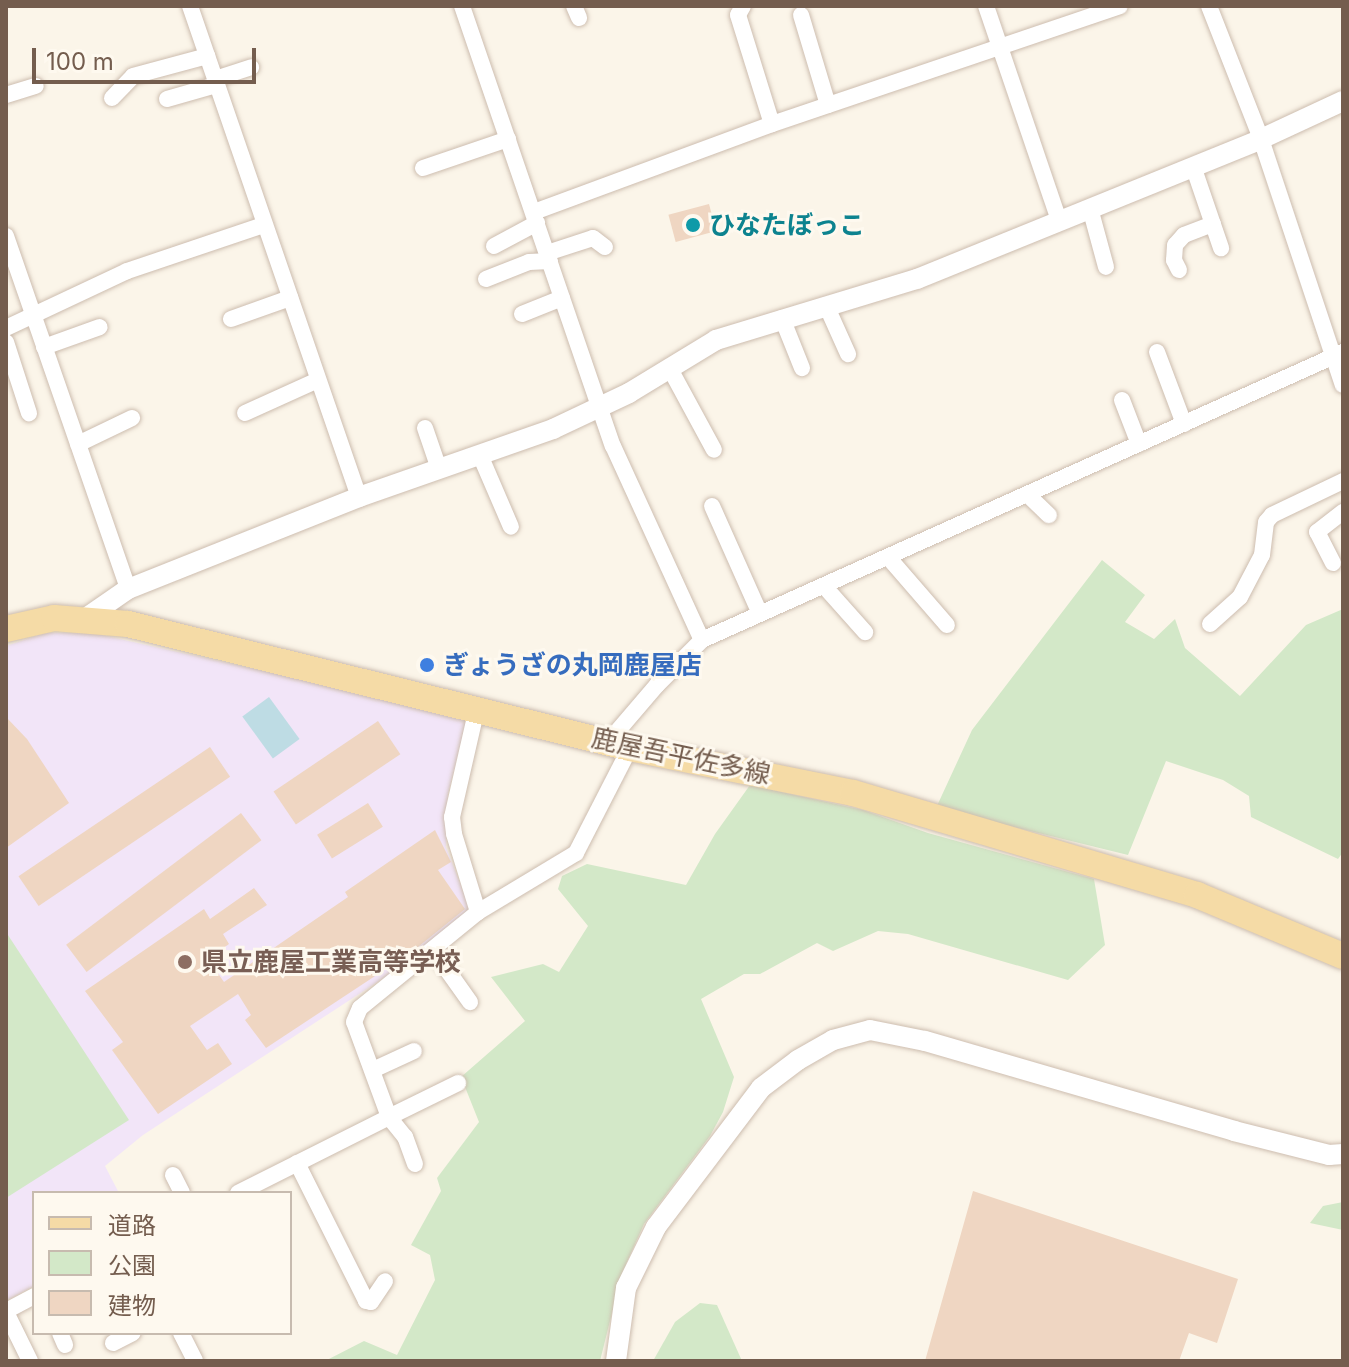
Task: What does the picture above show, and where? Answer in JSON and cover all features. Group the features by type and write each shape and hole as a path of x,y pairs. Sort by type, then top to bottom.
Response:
{"main road":[{"name":"鹿屋吾平佐多線","path":"6,629 54,618 86,618 168,633 620,744 853,793 1197,895 1343,956"}],"street":[{"path":"190,6 359,497"},
{"path":"462,6 613,446 702,640"},
{"path":"743,6 738,15 772,124"},
{"path":"986,6 1059,220"},
{"path":"494,246 536,218 772,124 1120,6"},
{"path":"1209,6 1261,139 1338,354 1343,385"},
{"path":"801,15 828,105"},
{"path":"112,98 133,76 207,56"},
{"path":"167,99 251,67"},
{"path":"6,84 34,80 6,95"},
{"path":"86,618 128,589 359,497 553,429 599,407 716,340 917,279 1261,139 1343,101"},
{"path":"423,168 508,139"},
{"path":"1193,166 1221,248"},
{"path":"1090,208 1106,267"},
{"path":"1179,270 1174,260 1175,245 1184,235 1213,224"},
{"path":"6,328 127,271 264,225"},
{"path":"6,236 128,589"},
{"path":"486,279 593,238 605,247"},
{"path":"231,319 290,298"},
{"path":"522,314 562,298"},
{"path":"826,305 848,354"},
{"path":"782,318 802,368"},
{"path":"44,347 100,327"},
{"path":"6,342 29,413"},
{"path":"1157,352 1184,424"},
{"path":"415,1164 405,1137 389,1117 354,1022 360,1008 478,912 576,853 620,744 657,685 702,640 1338,354"},
{"path":"669,367 714,450"},
{"path":"245,413 318,380"},
{"path":"1122,400 1139,444"},
{"path":"78,444 132,418"},
{"path":"425,428 439,469"},
{"path":"480,455 511,527"},
{"path":"1210,624 1240,597 1262,555 1266,522 1272,515 1343,481"},
{"path":"1028,495 1049,515"},
{"path":"712,506 760,614"},
{"path":"1333,563 1317,532 1343,512"},
{"path":"888,557 947,625"},
{"path":"824,586 865,632"},
{"path":"477,708 452,817 454,834 478,912"},
{"path":"433,950 470,1002"},
{"path":"616,1361 626,1288 656,1227 728,1127 761,1088 833,1040 870,1030 925,1041 1234,1131 1329,1155 1343,1154"},
{"path":"373,1070 414,1051"},
{"path":"242,1191 458,1083"},
{"path":"297,1163 366,1301 371,1302 385,1281"},
{"path":"173,1175 181,1191"},
{"path":"30,1361 6,1311 32,1297"},
{"path":"113,1343 129,1335"},
{"path":"182,1335 195,1361"}],"shaded area":[{"path":"45,633 93,633 468,717 448,794 446,847 474,919 143,1135 105,1166 118,1191 32,1191 32,1287 6,1301 6,646"}],"green space":[{"path":"1102,560 1145,595 1125,622 1154,639 1175,619 1185,648 1240,696 1306,625 1343,609 1343,852 1338,859 1251,817 1249,796 1223,780 1166,761 1128,855 936,808 972,730"},
{"path":"750,785 863,810 928,833 1094,879 1105,945 1068,980 908,934 878,931 833,951 817,943 760,974 744,974 701,999 734,1077 723,1112 710,1136 644,1224 622,1273 600,1361 325,1361 364,1341 397,1355 435,1280 430,1255 411,1245 441,1191 437,1178 479,1122 461,1077 525,1021 491,977 543,964 559,972 588,926 558,889 562,876 587,864 686,885 715,834"},
{"path":"6,932 129,1120 6,1198"},
{"path":"1343,1202 1343,1230 1310,1223 1323,1206"},
{"path":"700,1303 717,1305 742,1361 653,1361 675,1322"}],"water":[{"path":"269,697 300,739 273,758 242,716"}],"building":[{"name":"ひなたぼっこ","path":"709,204 716,231 676,242 668,215"},
{"path":"6,717 27,739 69,803 6,848"},
{"path":"378,721 400,754 296,825 274,791"},
{"path":"210,747 230,777 39,906 18,876"},
{"path":"368,803 383,827 332,859 317,835"},
{"path":"241,813 261,840 87,972 66,945"},
{"path":"435,830 451,862 438,870 465,909 413,951 266,1048 245,1020 251,1015 238,994 190,1026 207,1050 218,1043 232,1064 158,1114 112,1050 123,1042 85,991 204,909 210,919 254,888 267,905 223,934 229,944 208,959 224,982 348,897 345,892"},
{"path":"973,1191 1238,1279 1217,1343 1189,1333 1179,1361 925,1361"}],"place":[{"name":"ひなたぼっこ","path":"693,225"},
{"name":"ぎょうざの丸岡鹿屋店","path":"427,665"},
{"name":"県立鹿屋工業高等学校","path":"185,962"}]}
